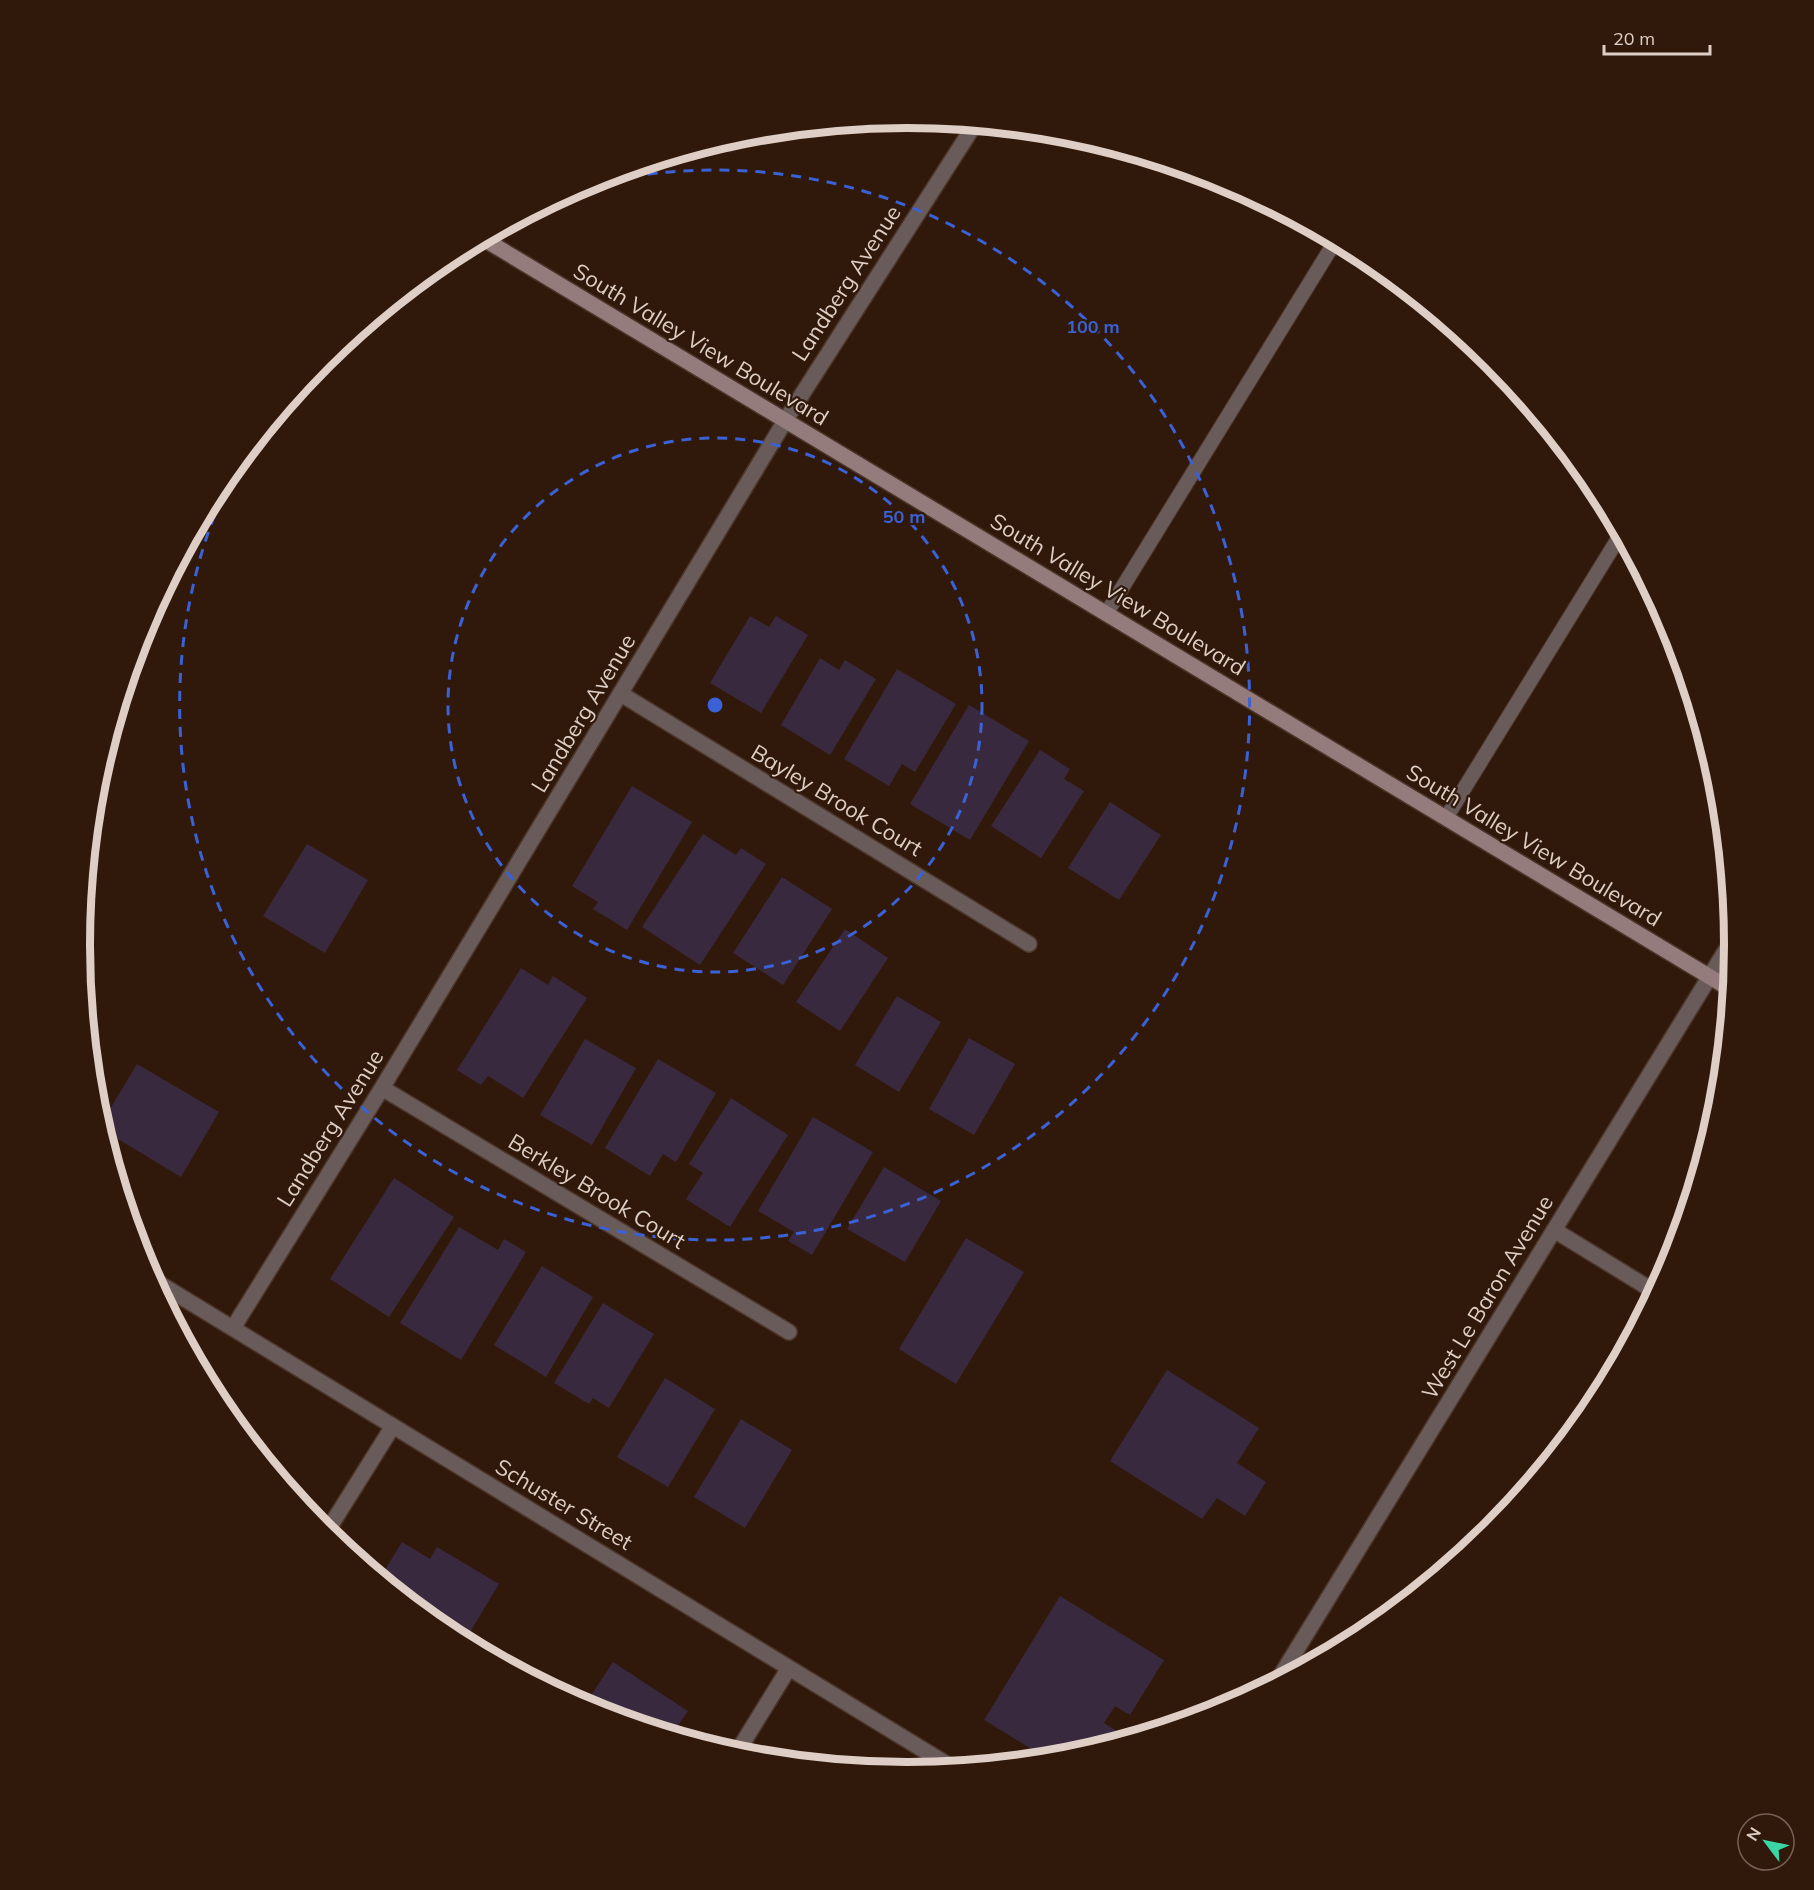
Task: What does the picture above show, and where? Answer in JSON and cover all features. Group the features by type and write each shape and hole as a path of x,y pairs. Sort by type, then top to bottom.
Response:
{"main road":[{"name":"South Valley View Boulevard","path":"490,243 1723,984"}],"street":[{"name":"Landberg Avenue","path":"233,1328 382,1088 785,421 971,131"},
{"name":"Bayley Brook Court","path":"621,694 1029,944"},
{"name":"West Le Baron Avenue","path":"1285,1669 1724,953"},
{"name":"Berkley Brook Court","path":"382,1088 789,1332"},
{"path":"1554,1230 1648,1288"},
{"name":"Schuster Street","path":"165,1287 941,1761"},
{"path":"331,1525 393,1426"},
{"path":"742,1745 789,1668"}],"lane":[{"path":"1107,614 1332,247"},
{"path":"1446,818 1617,540"}],"building":[{"path":"735,147 731,153 725,149"},
{"path":"750,616 769,627 776,616 808,635 761,713 710,683"},
{"path":"820,658 839,670 845,660 876,679 830,755 781,725"},
{"path":"897,669 956,704 915,772 902,764 889,786 844,759"},
{"path":"969,705 1029,741 970,840 910,804"},
{"path":"1040,750 1070,769 1064,779 1084,791 1041,858 991,826"},
{"path":"632,786 692,822 627,930 593,909 598,902 572,886"},
{"path":"1110,802 1161,835 1119,900 1068,868"},
{"path":"703,834 736,855 741,848 766,864 700,965 642,927"},
{"path":"307,844 368,880 325,953 263,916"},
{"path":"782,877 832,909 783,985 733,953"},
{"path":"845,929 888,958 840,1031 796,1002"},
{"path":"521,968 548,985 553,976 587,998 523,1098 488,1076 481,1085 457,1070"},
{"path":"897,996 941,1022 899,1092 855,1065"},
{"path":"969,1038 1015,1064 974,1135 929,1109"},
{"path":"585,1039 636,1068 592,1145 540,1115"},
{"path":"658,1059 716,1093 676,1162 663,1154 650,1176 605,1148"},
{"path":"137,1064 219,1112 181,1177 113,1136 108,1112"},
{"path":"731,1098 788,1135 730,1227 686,1199 703,1173 689,1164"},
{"path":"813,1117 873,1152 812,1255 788,1241 794,1232 758,1211"},
{"path":"884,1167 941,1201 905,1262 847,1229"},
{"path":"394,1178 454,1217 389,1317 330,1279"},
{"path":"459,1227 498,1250 504,1239 526,1252 461,1360 400,1323"},
{"path":"966,1238 1024,1272 956,1384 899,1349"},
{"path":"542,1266 593,1297 546,1377 494,1345"},
{"path":"603,1303 654,1334 609,1408 593,1398 589,1404 554,1383"},
{"path":"1167,1370 1259,1428 1237,1463 1266,1482 1245,1516 1217,1498 1202,1519 1110,1461"},
{"path":"665,1378 715,1409 668,1487 617,1457"},
{"path":"741,1419 792,1450 745,1528 694,1497"},
{"path":"402,1542 430,1559 437,1547 499,1584 469,1634 384,1572"},
{"path":"1060,1596 1164,1660 1130,1715 1115,1706 1104,1723 1120,1733 1035,1751 984,1720"},
{"path":"613,1662 688,1711 676,1728 644,1719 589,1698"}]}
